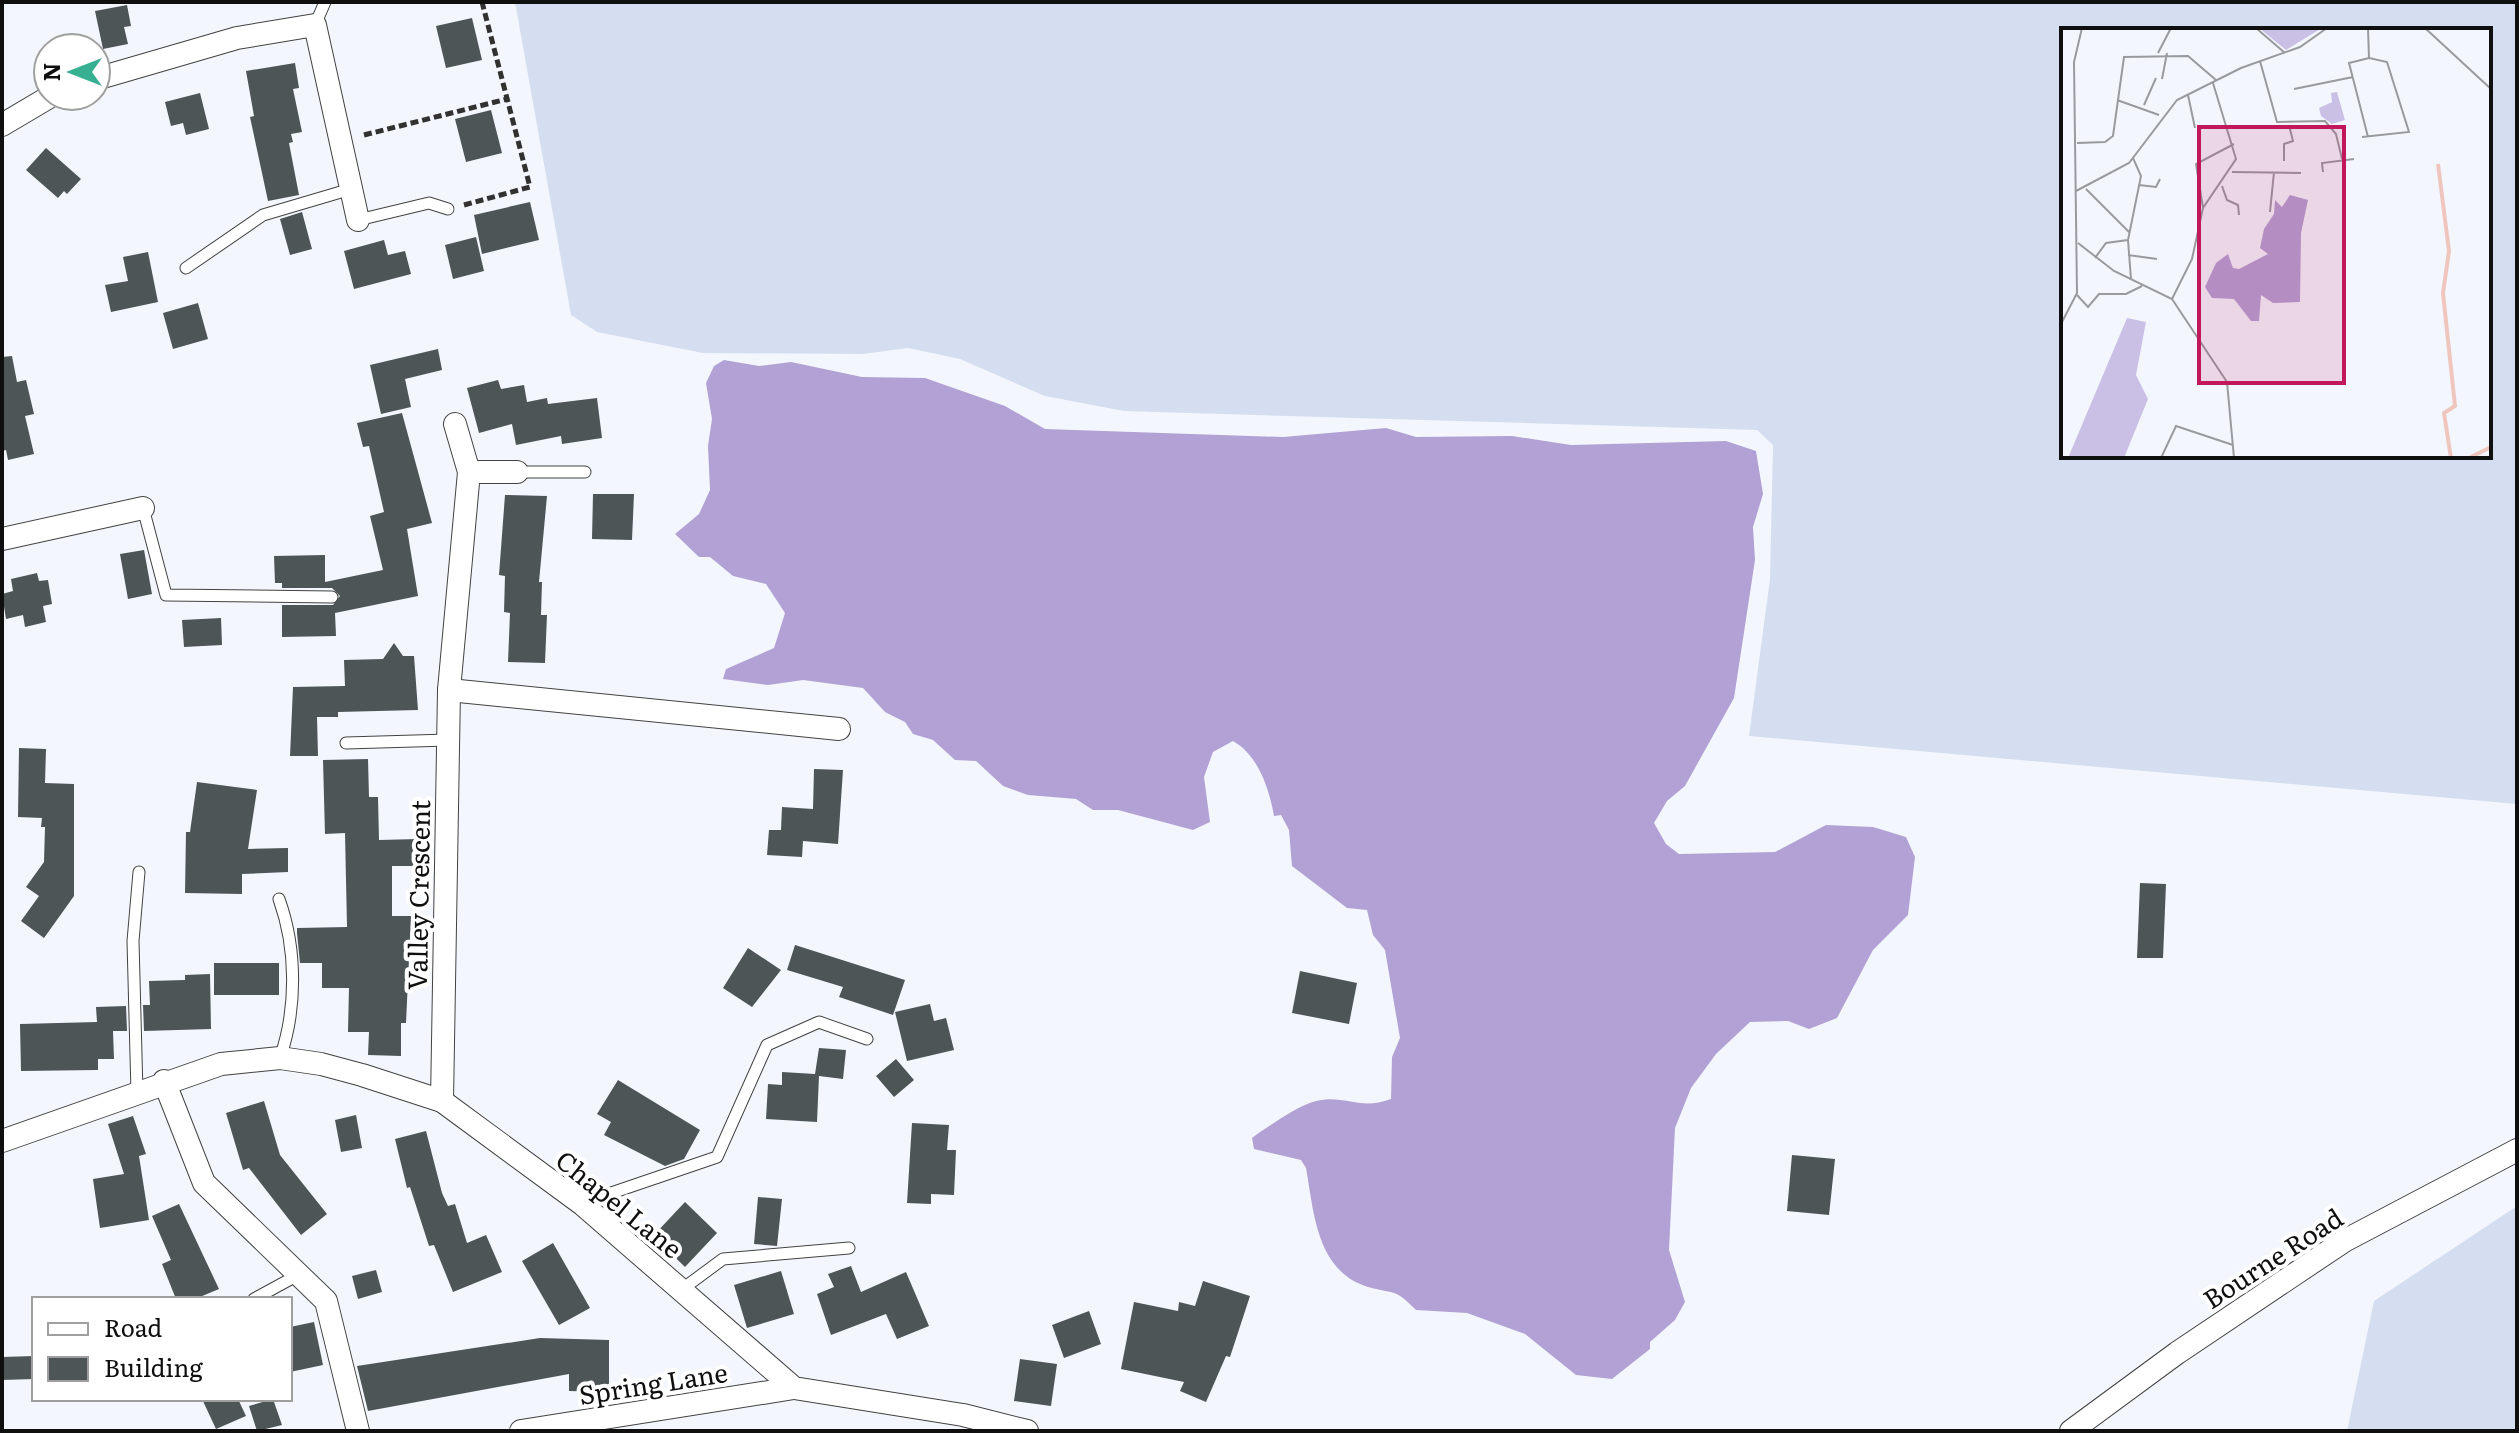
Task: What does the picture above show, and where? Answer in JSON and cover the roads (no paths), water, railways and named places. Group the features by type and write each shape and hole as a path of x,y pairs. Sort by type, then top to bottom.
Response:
{"street":[{"path":"112,74 237,38 315,25 358,220"},
{"path":"2,125 32,107"},
{"name":"Valley Crescent","path":"442,1101 449,690 469,472 455,424"},
{"path":"469,472 517,472"},
{"path":"2,539 143,508"},
{"path":"449,690 839,729"},
{"name":"Chapel Lane","path":"2,1141 164,1081 221,1064 280,1058 321,1064 442,1101 582,1204 794,1388"},
{"path":"164,1081 204,1183 326,1301 358,1431"},
{"name":"Bourne Road","path":"2071,1431 2177,1353 2344,1241 2517,1150"},
{"path":"794,1388 963,1415 1027,1431"},
{"name":"Spring Lane","path":"521,1431 794,1388"}],"lane":[{"path":"315,25 325,2"},
{"path":"186,268 263,215 351,189"},
{"path":"358,220 429,203 448,209"},
{"path":"517,472 585,472"},
{"path":"143,508 166,595 332,597"},
{"path":"346,743 448,740"},
{"path":"137,1093 133,941 139,872"},
{"path":"279,899 286,918 292,975 291,1024 280,1058"},
{"path":"582,1204 717,1157 767,1045 819,1022 867,1039"},
{"path":"681,1290 723,1259 849,1248"},
{"path":"258,1297 298,1275"}]}
